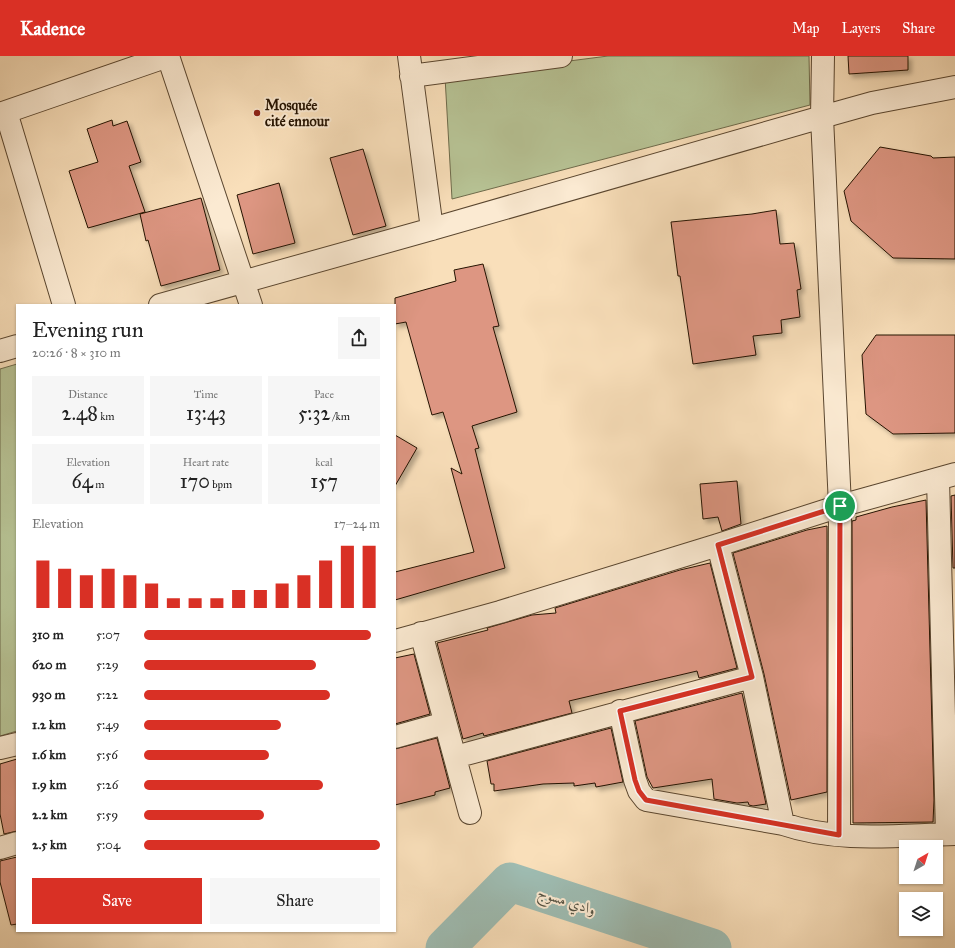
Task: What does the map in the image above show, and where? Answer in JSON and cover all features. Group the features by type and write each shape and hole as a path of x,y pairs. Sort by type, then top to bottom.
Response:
{"street":[{"path":"64,304 3,113 168,56 251,304"},
{"path":"432,229 410,66 561,56"},
{"path":"823,56 822,116 840,506 839,835"},
{"path":"164,304 432,229 822,116 872,103 955,86"},
{"path":"0,351 16,346"},
{"path":"396,641 500,612 840,506 946,477 951,834 886,837 839,835 801,830 783,824 646,800 639,791 635,780 620,711"},
{"path":"718,545 752,677 783,824"},
{"path":"421,634 470,813"},
{"path":"455,757 620,711 752,677"},
{"path":"396,737 446,723"},
{"path":"0,748 16,744"},
{"path":"0,848 16,843"}],"green space":[{"path":"608,56 809,56 810,105 452,199 445,77"},
{"path":"16,364 16,731 0,736 0,369"}],"building":[{"path":"848,56 908,56 908,70 849,74"},
{"path":"112,120 113,126 127,121 141,162 129,166 145,212 88,228 69,171 98,162 87,129"},
{"path":"880,147 931,156 933,158 955,157 955,259 893,258 851,221 844,191"},
{"path":"363,149 386,226 353,235 330,158"},
{"path":"279,183 295,243 253,254 237,195"},
{"path":"201,198 220,270 161,286 148,240 146,241 140,214"},
{"path":"776,210 780,244 794,243 801,289 797,290 800,317 781,320 782,333 753,336 756,355 693,364 680,276 678,276 671,222 752,214"},
{"path":"483,264 499,326 493,327 517,412 472,426 479,448 475,449 505,568 396,600 396,572 474,552 451,468 462,474 443,412 432,415 406,322 396,324 395,298 456,281 454,270"},
{"path":"876,335 955,335 955,433 893,434 866,414 862,355"},
{"path":"396,436 417,448 396,484"},
{"path":"737,481 741,524 722,531 718,517 703,519 700,484"},
{"path":"955,495 955,568 953,568 951,496"},
{"path":"926,500 934,800 933,822 853,823 852,521 856,520 856,517 892,507"},
{"path":"827,526 827,792 791,800 764,674 733,553 807,530"},
{"path":"710,563 737,668 699,678 697,671 569,701 572,713 484,736 483,733 463,739 437,643 488,630 487,628 532,615 556,613 555,608 680,570"},
{"path":"414,654 430,714 396,724 396,658"},
{"path":"742,693 766,804 753,806 749,805 748,802 737,803 714,799 712,779 653,788 647,777 635,721"},
{"path":"611,728 623,782 596,787 595,783 574,786 574,783 543,784 494,791 494,784 491,784 487,761"},
{"path":"437,738 450,788 435,792 435,795 396,805 396,749"},
{"path":"16,759 16,831 4,834 0,814 0,764"},
{"path":"16,857 16,924 11,925 0,882 0,861"}],"waterway":[{"name":"وادي مسوج","path":"445,948 510,882 712,948"}],"place":[{"name":"Mosquée cité ennour","path":"257,113"}],"route":[{"path":"840,506 839,835 801,830 783,824 646,800 639,791 635,780 620,711 752,677 718,545 840,506"}]}
